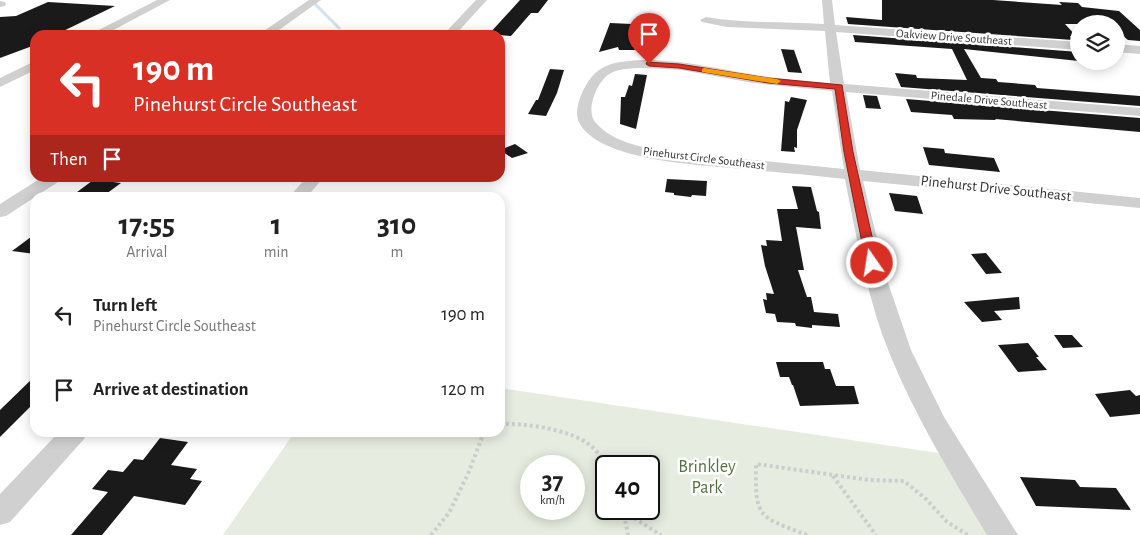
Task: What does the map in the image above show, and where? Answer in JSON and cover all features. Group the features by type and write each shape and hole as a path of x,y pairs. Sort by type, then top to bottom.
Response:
{"street":[{"path":"105,30 165,0"},
{"path":"271,30 316,0"},
{"path":"454,30 482,0"},
{"path":"827,0 852,174 877,282 900,350 936,426 1003,535"},
{"name":"Oakview Drive Southeast","path":"706,20 727,24 772,27 782,25 1070,45"},
{"path":"1125,49 1140,50"},
{"name":"Pinehurst Circle Southeast","path":"839,87 768,80 679,66 628,64 613,67 602,73 595,82 586,104 585,117 593,129 607,139 655,155 852,174"},
{"path":"0,82 30,67"},
{"name":"Pinedale Drive Southeast","path":"839,87 1140,112"},
{"name":"Pinehurst Drive Southeast","path":"852,174 1140,203"},
{"path":"31,192 46,182"},
{"path":"302,192 311,182"},
{"path":"0,212 30,192"},
{"path":"0,513 70,437"}],"path":[{"path":"505,424 561,432 587,443 598,455"},
{"path":"431,535 449,513 468,474 482,437"},
{"path":"807,535 767,519 762,513 757,495 756,464 870,480 904,481 922,494 948,522 968,535"},
{"path":"833,475 876,535"},
{"path":"626,520 628,535"},
{"path":"639,520 662,535"}],"green space":[{"name":"Brinkley Park","path":"505,389 952,455 1003,535 223,535 291,437 505,437"}],"building":[{"path":"520,0 548,0 538,13 531,13 511,36 505,35 505,30 493,30"},
{"path":"882,0 993,0 1062,5 1059,2 1078,3 1082,7 1119,11 1123,15 1070,15 1070,24 1065,24 1070,29 1070,40 848,24 846,17 882,20"},
{"path":"48,2 115,6 65,30 30,30 30,47 0,58 0,17 16,16"},
{"path":"1125,16 1140,30 1140,41 1128,40 1125,38"},
{"path":"610,23 632,24 630,29 646,30 642,48 634,47 635,50 619,50 618,47 599,52"},
{"path":"853,35 1070,51 1070,60 964,49 981,78 996,79 998,82 1035,85 1037,88 1140,96 1140,106 901,87 895,73 916,75 917,78 967,80 952,49 855,42"},
{"path":"781,49 794,50 802,73 788,72"},
{"path":"550,69 564,70 557,93 546,116 528,114 536,100 538,100"},
{"path":"635,74 647,75 636,129 620,124 621,97 625,97 629,85 632,86"},
{"path":"863,95 877,96 881,109 866,108"},
{"path":"791,97 807,100 797,130 797,148 794,147 795,152 781,151 785,101 789,102"},
{"path":"906,99 1140,118 1140,132 995,119 954,119 952,115 911,112"},
{"path":"515,144 528,153 512,158 505,153 505,148"},
{"path":"923,147 944,149 945,153 994,158 1000,172 929,165"},
{"path":"667,179 707,181 706,196 692,195 691,197 665,192"},
{"path":"91,182 121,183 109,192 77,192"},
{"path":"792,186 811,187 817,211 819,212 821,229 796,227 804,270 798,270 807,297 811,297 814,312 838,314 840,327 812,325 812,328 796,326 795,323 777,322 775,314 766,313 763,299 767,300 766,293 774,294 765,266 761,245 767,246 766,240 782,241 777,209 798,209"},
{"path":"889,193 917,196 923,214 895,211"},
{"path":"30,238 30,253 12,251"},
{"path":"986,253 1002,273 986,274 971,254"},
{"path":"1019,297 1020,309 994,311 1002,320 982,322 964,302"},
{"path":"1054,335 1072,335 1083,347 1063,348"},
{"path":"1028,343 1039,357 1036,357 1047,370 1018,372 998,345"},
{"path":"776,362 823,362 825,369 830,369 836,386 854,386 859,404 800,406 789,377 780,377"},
{"path":"30,381 30,407 0,437 0,410"},
{"path":"1130,390 1136,396 1140,395 1140,414 1110,417 1095,394"},
{"path":"160,438 188,442 171,465 197,469 190,479 202,481 185,505 134,496 102,535 71,535 108,492 92,489 108,470 123,472 134,459 143,460"},
{"path":"1020,477 1075,480 1080,487 1116,488 1131,510 1036,506"}],"waterway":[{"path":"311,0 339,28"}],"slow traffic":[{"path":"704,70 777,81"}],"route":[{"path":"649,64 679,66 768,80 839,87 848,152 872,263"}]}
